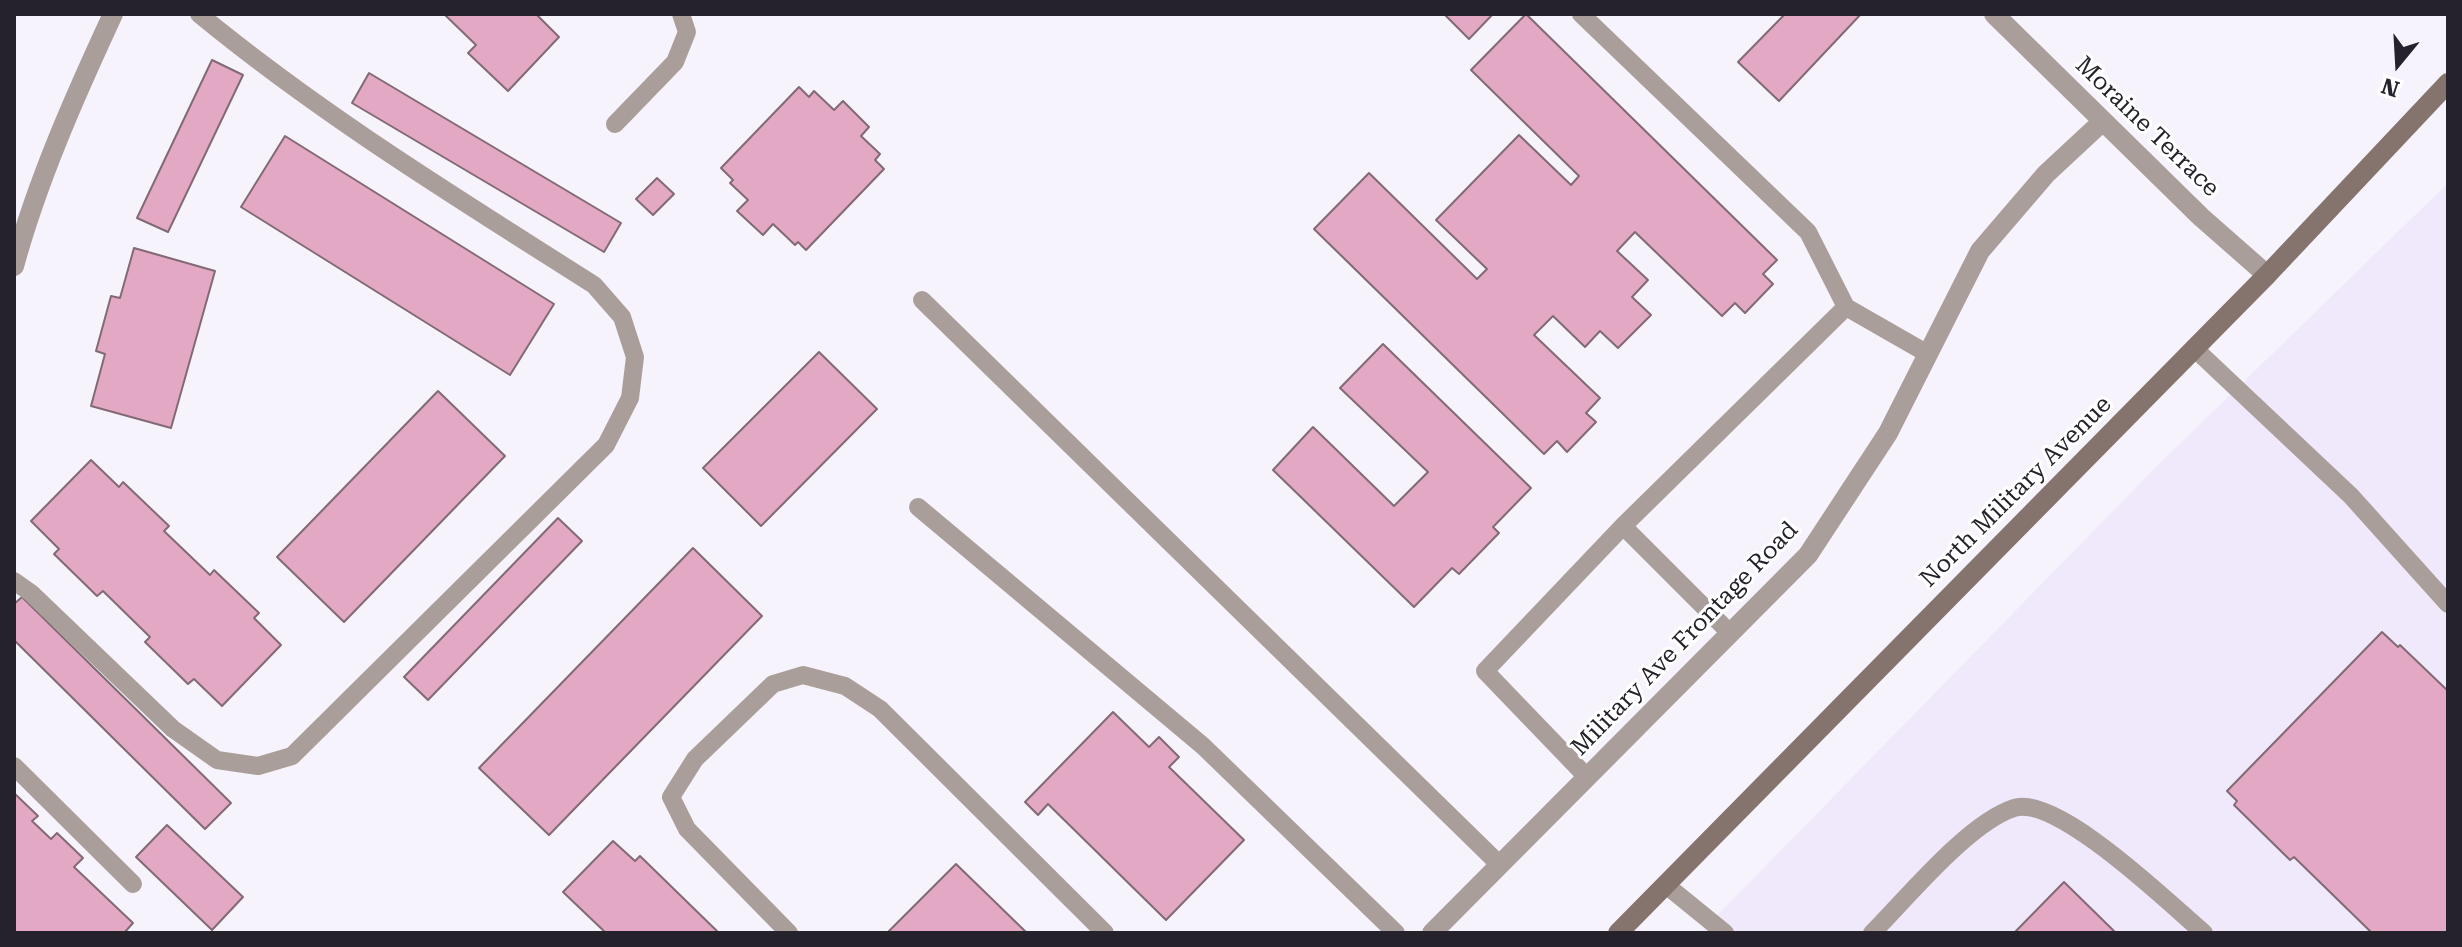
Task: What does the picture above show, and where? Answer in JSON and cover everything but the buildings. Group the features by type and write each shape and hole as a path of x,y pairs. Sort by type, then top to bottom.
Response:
{"main road":[{"name":"North Military Avenue","path":"1618,933 2445,93"}],"street":[{"path":"14,266 28,215 74,99 113,14"},
{"name":"Moraine Terrace","path":"1994,14 2201,217 2267,275"},
{"name":"Military Ave Frontage Road","path":"1432,933 1808,555 1888,433 1980,251 2046,174 2103,121"}],"lane":[{"path":"14,581 31,593 173,729 217,760 258,766 292,756 606,445 630,398 635,357 622,317 594,285 377,146 261,64 199,14"},
{"path":"615,124 675,62 687,32 681,14"},
{"path":"1581,14 1808,232 1846,307 1928,354"},
{"path":"922,300 1500,865"},
{"path":"1587,777 1485,671 1623,526 1846,307"},
{"path":"2194,348 2351,496 2448,604"},
{"path":"918,507 1203,746 1396,933"},
{"path":"1623,526 1730,633"},
{"path":"789,933 687,829 671,797 695,759 773,684 803,675 845,686 880,709 1105,933"},
{"path":"14,766 133,884"},
{"path":"1872,933 1978,826 2016,807 2050,813 2074,826 2105,847 2204,933"},
{"path":"1666,885 1725,933"}],"shaded area":[{"path":"2448,183 2448,933 1700,933 2158,465"}]}
